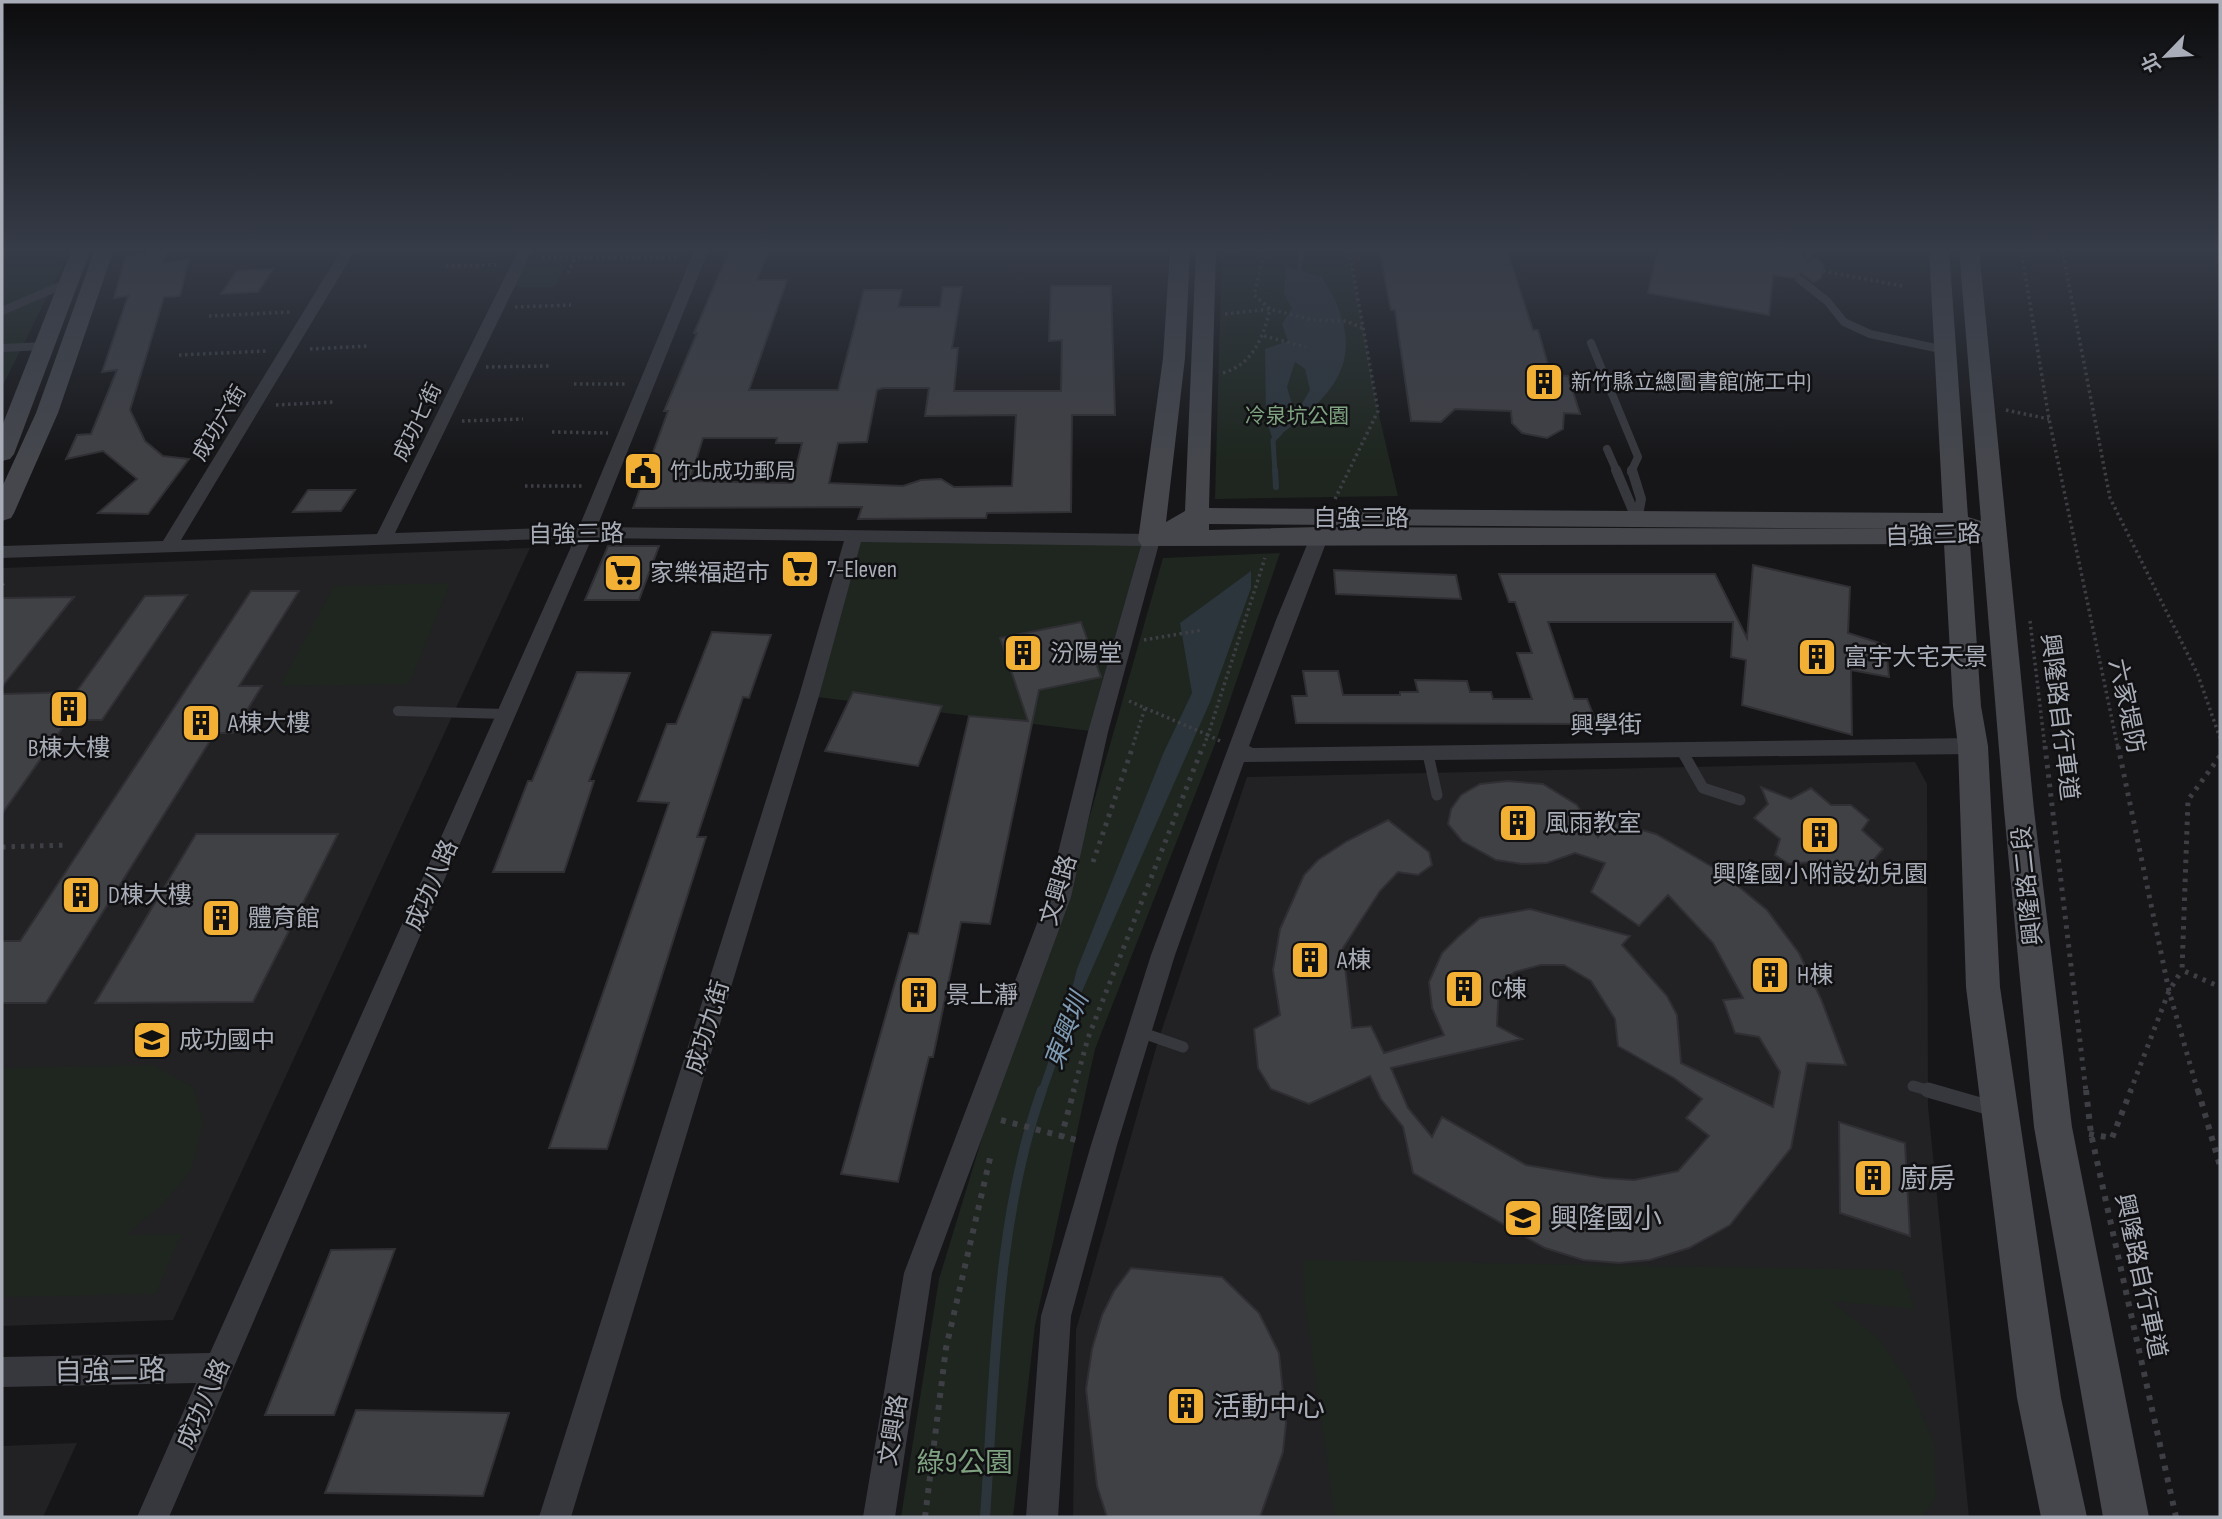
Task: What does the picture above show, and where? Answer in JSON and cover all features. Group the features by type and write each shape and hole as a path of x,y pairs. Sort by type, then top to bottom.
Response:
{"street":[{"path":"2,454 54,320"},
{"path":"2,513 47,413 80,320"},
{"name":"成功六街","path":"169,546 307,320"},
{"name":"成功七街","path":"383,539 491,320"},
{"name":"成功八路","path":"153,1517 586,532 673,320"},
{"name":"文興路","path":"879,1517 918,1273 1059,897 1098,732 1150,540 1174,358 1176,320"},
{"path":"1196,527 1210,320"},
{"name":"興隆路二段","path":"1944,320 1967,706 1973,746 1983,987 2039,1398 2064,1517"},
{"name":"興隆路二段","path":"1975,320 1993,533 2053,1127 2126,1517"},
{"name":"自強三路","path":"1322,527 1637,520 1956,529 1993,533"},
{"name":"自強三路","path":"2,552 586,532 1150,540 1196,527 1956,529"},
{"path":"1042,1517 1056,1316 1104,1145 1163,954 1240,751 1285,620 1322,527"},
{"name":"成功九街","path":"555,1517 801,723 854,536"},
{"name":"興學街","path":"1240,751 1250,756 1973,746"},
{"name":"自強二路","path":"2,1372 219,1368"}],"lane":[{"path":"1842,320 1870,334 1945,350"},
{"path":"1591,343 1638,457 1631,472 1641,499 1637,520"},
{"path":"2,348 44,346"},
{"path":"1607,449 1637,520"},
{"path":"398,711 506,713"},
{"path":"1682,751 1703,788 1740,800"},
{"path":"1428,754 1437,795"},
{"path":"1140,1032 1183,1047"},
{"path":"1913,1086 2000,1111"}],"path":[{"path":"1218,374 1245,365 1264,335 1267,320"},
{"path":"1312,320 1346,321 1362,328"},
{"path":"1322,527 1378,411 1361,320"},
{"name":"六家堤防","path":"2033,320 2049,419 2169,991 2220,1166"},
{"path":"2076,320 2110,498 2198,676 2220,737"},
{"path":"1264,335 1306,347"},
{"path":"179,355 368,346"},
{"path":"468,368 549,366"},
{"path":"574,384 646,385"},
{"path":"254,407 333,402"},
{"path":"2004,422 2002,409 2049,419"},
{"path":"441,422 523,419"},
{"path":"552,432 626,434"},
{"path":"525,486 605,486"},
{"path":"997,1119 1061,1139 1088,1038 1208,735 1265,558"},
{"name":"興隆路自行車道","path":"2029,611 2091,1134 2176,1517"},
{"path":"1162,636 1202,630"},
{"path":"1145,708 1240,751"},
{"path":"2053,1127 2112,1138 2169,991 2182,970 2188,800 2220,756"},
{"path":"2,847 68,845"},
{"path":"2182,970 2220,987"},
{"path":"925,1517 946,1348 984,1194"}],"shaded area":[{"path":"1285,320 1341,320 1346,350 1341,370 1331,388 1316,405 1273,440 1266,419 1265,349 1288,341 1282,324","holes":["1295,362 1305,369 1310,390 1301,405 1292,404 1287,387"]},
{"name":"成功國中","path":"530,548 173,1320 2,1326 2,568"},
{"path":"1251,571 1251,588 1210,702 1057,1048 1077,969 1163,754 1192,693 1180,623"},
{"name":"興隆國小","path":"1915,762 1927,784 1928,1106 1969,1517 1073,1517 1076,1330 1158,1041 1247,777"},
{"path":"77,1443 43,1517 2,1517 2,1446"}],"green space":[{"path":"2,320 36,320 2,387"},
{"name":"冷泉坑公園","path":"1220,320 1362,320 1378,411 1398,496 1215,499"},
{"path":"854,536 1151,540 1098,732 809,696"},
{"name":"綠9公園","path":"1280,553 1215,744 1095,1049 1035,1325 1013,1517 901,1517 939,1279 997,1089 1056,935 1163,558"},
{"path":"450,583 409,684 280,686 334,586"},
{"path":"152,1065 193,1087 203,1123 191,1170 164,1203 126,1235 181,1234 156,1294 2,1297 2,1068"},
{"path":"1303,1260 1901,1270 1915,1309 1831,1301 1877,1337 1907,1379 1934,1444 1936,1497 1923,1517 1335,1517 1305,1303"}],"building":[{"path":"120,320 157,320 130,410 145,441 163,456 189,459 148,514 98,513 137,479 103,451 66,459 77,435 91,434 117,370 102,372"},
{"path":"700,320 773,320 749,390 838,390 856,320 957,320 952,348 958,348 954,391 1061,391 1062,340 1049,341 1050,320 1112,320 1115,415 1072,415 1071,512 987,513 986,518 858,519 862,507 633,508 668,411 664,411 697,333 694,333","holes":["929,388 925,416 1016,415 1012,486 954,487 941,479 921,480 903,486 829,483 838,443 867,442 877,390","703,438 777,438 776,443 802,443 792,483 690,481"]},
{"name":"新竹縣立總圖書館(施工中)","path":"1396,320 1530,320 1533,330 1538,330 1551,375 1568,376 1580,414 1564,413 1563,429 1547,438 1522,433 1512,423 1511,411 1455,409 1441,422 1411,421"},
{"path":"308,490 355,490 341,511 293,512"},
{"name":"家樂福超市","path":"608,546 659,546 639,600 585,600"},
{"path":"1753,565 1850,587 1848,633 1886,645 1889,677 1851,670 1852,735 1742,705 1746,660 1731,657 1733,622 1548,622 1574,699 1587,699 1597,724 1296,723 1292,696 1307,696 1303,671 1338,671 1343,695 1400,695 1400,692 1418,692 1415,680 1467,681 1470,692 1491,692 1493,699 1532,699 1517,653 1532,653 1515,602 1509,602 1499,574 1715,574 1747,638"},
{"path":"1334,570 1456,575 1461,599 1336,594"},
{"path":"251,591 299,591 239,686 262,686 233,733 215,733 46,1003 2,1003 2,941 20,941"},
{"name":"B棟大樓","path":"187,595 102,720 68,720 2,814 2,694 76,692 145,596"},
{"path":"74,597 65,608 2,687 2,598"},
{"path":"1081,622 1101,677 1039,690 990,924 961,922 933,1057 929,1057 898,1182 841,1174 909,933 918,934 969,716 1028,721 1000,638"},
{"path":"712,632 771,635 749,698 743,697 697,837 706,837 607,1149 549,1148 669,803 638,801 667,724 676,724"},
{"path":"577,672 630,673 589,781 594,781 564,872 493,872 528,781 532,781"},
{"path":"853,692 942,706 918,766 825,751"},
{"path":"1507,781 1543,784 1577,805 1598,837 1607,820 1656,834 1721,872 1767,910 1799,953 1821,999 1846,1065 1807,1063 1791,1148 1730,1225 1689,1248 1650,1260 1619,1263 1583,1260 1545,1248 1413,1173 1403,1127 1381,1099 1370,1076 1309,1104 1271,1089 1258,1068 1254,1029 1280,1015 1273,970 1280,929 1304,875 1318,860 1347,841 1388,820 1429,852 1432,865 1418,875 1398,872 1380,891 1343,948 1352,1028 1371,1026 1384,1053 1444,1035 1432,1008 1429,982 1442,953 1458,937 1480,918 1530,909 1630,936 1622,945 1667,996 1677,1015 1681,1063 1773,1107 1780,1072 1759,1037 1735,1033 1723,1000 1743,998 1713,943 1668,895 1639,926 1591,892 1605,863 1575,853 1547,863 1522,864 1496,860 1462,841 1448,824 1451,809 1461,795 1480,784","holes":["1541,965 1564,965 1591,981 1615,1019 1618,1046 1674,1078 1702,1099 1686,1118 1709,1136 1678,1171 1634,1180 1604,1178 1526,1165 1442,1117 1432,1137 1408,1108 1391,1068 1522,1039 1497,1026 1499,983 1515,972"]},
{"name":"興隆國小附設幼兒園","path":"1761,787 1791,799 1811,788 1831,805 1851,805 1869,820 1862,830 1883,849 1872,862 1880,885 1853,873 1835,883 1812,862 1789,864 1775,855 1780,839 1754,818 1768,804"},
{"name":"體育館","path":"196,834 338,834 253,1002 95,1003"},
{"name":"廚房","path":"1839,1122 1905,1143 1910,1236 1840,1213"},
{"path":"395,1249 334,1415 265,1415 331,1250"},
{"name":"活動中心","path":"1131,1268 1222,1277 1259,1313 1279,1353 1286,1423 1283,1452 1260,1517 1107,1517 1097,1486 1086,1389 1092,1349 1102,1315 1114,1291"},
{"path":"356,1410 509,1413 483,1496 325,1493"}],"waterway":[{"name":"東興圳","path":"1275,472 1273,440 1280,433"},
{"name":"東興圳","path":"1275,470 1276,487"},
{"name":"東興圳","path":"1042,1092 1060,1041"},
{"name":"東興圳","path":"985,1517 995,1356 1006,1246 1026,1141 1042,1090"}],"place":[{"name":"新竹縣立總圖書館(施工中)","path":"1544,382"},
{"name":"竹北成功郵局","path":"643,471"},
{"name":"7-Eleven","path":"800,569"},
{"name":"家樂福超市","path":"623,573"},
{"name":"汾陽堂","path":"1023,653"},
{"name":"富宇大宅天景","path":"1817,657"},
{"name":"B棟大樓","path":"69,709"},
{"name":"A棟大樓","path":"201,723"},
{"name":"風雨教室","path":"1518,823"},
{"name":"興隆國小附設幼兒園","path":"1820,835"},
{"name":"D棟大樓","path":"81,895"},
{"name":"體育館","path":"221,918"},
{"name":"A棟","path":"1310,960"},
{"name":"H棟","path":"1770,975"},
{"name":"C棟","path":"1464,989"},
{"name":"景上瀞","path":"919,995"},
{"name":"成功國中","path":"152,1040"},
{"name":"廚房","path":"1873,1178"},
{"name":"興隆國小","path":"1523,1218"},
{"name":"活動中心","path":"1186,1406"}]}
